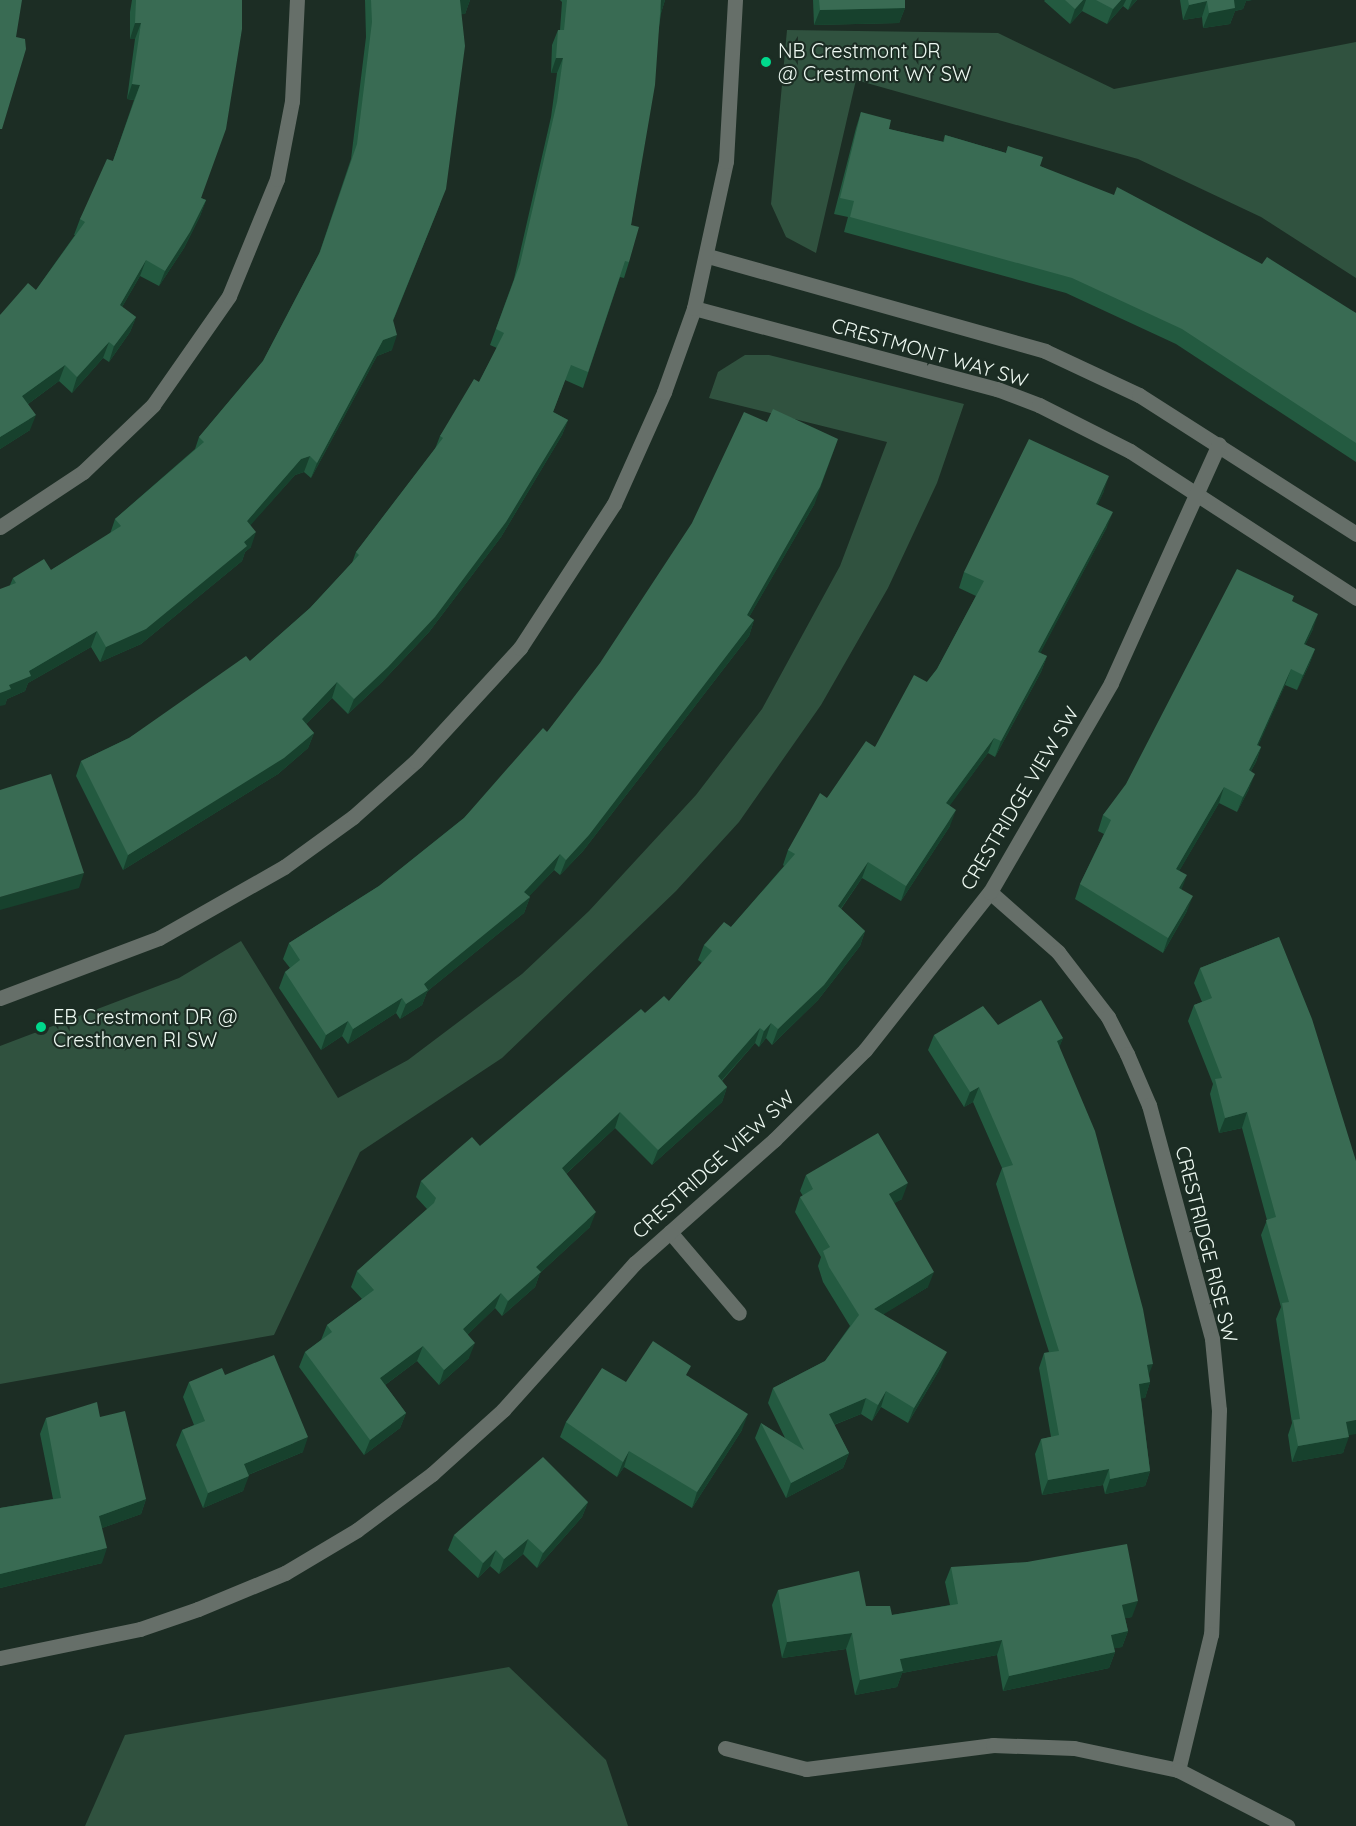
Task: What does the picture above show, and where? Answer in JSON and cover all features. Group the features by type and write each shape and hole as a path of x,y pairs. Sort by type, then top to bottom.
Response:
{"street":[{"path":"0,527 82,472 153,405 229,296 277,179 292,101 297,0"},
{"path":"0,998 87,969 223,903 353,817 416,761 520,648 576,567 640,448 694,308 708,256 726,161 735,0"},
{"name":"CRESTMONT WAY SW","path":"708,256 1045,351 1139,395 1219,444 1356,534"},
{"name":"CRESTMONT WAY SW","path":"694,308 997,389 1085,427 1196,494 1356,598"},
{"name":"CRESTRIDGE VIEW SW","path":"0,1658 140,1629 198,1609 285,1573 357,1530 432,1474 503,1410 589,1310 670,1232 774,1140 865,1050 990,892 1111,682 1219,444"},
{"name":"CRESTRIDGE RISE SW","path":"990,892 1058,952 1108,1017 1127,1054 1149,1105 1212,1338 1219,1410 1211,1634 1178,1770"},
{"path":"670,1232 739,1313"},
{"path":"725,1748 806,1769 1030,1744 1178,1770 1287,1826"}],"green space":[{"path":"787,30 998,33 1114,89 1356,42 1356,278 1261,217 1138,159 856,80 816,253 786,237 771,204"},
{"path":"745,355 769,355 964,404 937,483 888,588 821,705 739,822 676,891 502,1058 360,1152 274,1335 0,1384 0,1046 179,978 241,941 338,1098 408,1060 522,974 589,911 696,795 762,709 840,566 887,442 709,398 718,372"},
{"path":"509,1667 606,1760 628,1826 85,1826 125,1735"}],"building":[{"path":"0,0 22,0 16,37 25,39 26,49 2,129 0,129"},
{"path":"136,0 242,0 242,29 226,129 201,198 206,200 190,232 165,271 146,260 120,305 136,317 114,346 109,342 77,377 65,365 22,396 36,415 0,437 0,315 28,283 36,290 85,222 80,219 107,159 113,161 140,85 132,84 141,23 135,23"},
{"path":"371,0 460,0 465,46 446,189 393,320 397,335 383,340 317,463 310,456 301,459 247,521 256,532 244,542 247,546 146,629 106,647 97,631 29,671 31,676 9,685 11,689 0,693 0,589 16,583 13,578 44,559 51,570 121,526 115,519 204,442 199,437 263,361 320,252 357,144 372,22"},
{"path":"567,0 661,0 655,85 631,225 639,227 629,262 625,261 588,372 571,365 553,412 568,420 506,522 435,617 388,667 354,699 337,682 302,719 314,733 284,758 128,855 81,761 129,738 246,656 250,661 310,608 359,555 356,552 443,438 440,436 474,379 479,382 504,333 496,329 520,264 557,102 563,58 556,58 558,30 564,30"},
{"path":"819,0 905,0 905,8 820,10"},
{"path":"1065,0 1083,0 1075,9"},
{"path":"1096,0 1121,0 1113,9"},
{"path":"1188,0 1234,0 1235,8 1209,13 1207,1 1189,5"},
{"path":"861,112 891,120 889,129 944,142 945,135 1006,153 1008,146 1043,157 1040,166 1114,195 1117,187 1262,264 1267,257 1356,313 1356,443 1182,329 1072,278 850,217 854,201 840,198"},
{"path":"773,409 838,439 820,487 747,615 754,620 589,835 566,860 560,854 524,892 530,897 424,984 428,990 406,1004 402,998 353,1029 348,1021 326,1035 285,972 300,960 289,943 379,886 464,818 543,728 547,732 600,663 692,523 744,412 767,422"},
{"path":"1029,439 1109,476 1096,504 1113,512 1038,652 1047,656 1001,741 994,738 946,803 956,810 906,886 868,862 838,906 865,931 824,985 778,1029 771,1023 764,1031 760,1028 718,1076 727,1087 658,1150 620,1112 562,1168 596,1212 536,1267 541,1272 508,1301 501,1293 463,1329 475,1343 444,1370 423,1346 380,1378 406,1413 370,1440 305,1352 332,1332 327,1325 374,1290 357,1271 434,1203 436,1198 421,1181 472,1137 480,1146 641,1009 645,1013 664,996 669,1001 712,951 704,945 724,922 731,927 795,854 788,850 820,793 827,798 866,741 875,747 914,675 927,682 937,669 984,581 964,572"},
{"path":"1237,569 1294,596 1292,601 1318,614 1304,644 1315,649 1303,675 1291,669 1257,745 1261,747 1249,770 1255,774 1243,797 1224,787 1176,869 1187,875 1179,888 1193,896 1168,938 1080,884 1111,820 1103,815 1126,784"},
{"path":"51,774 84,873 0,897 0,790"},
{"path":"1279,937 1312,1019 1356,1161 1356,1420 1346,1422 1349,1437 1298,1446 1293,1420 1300,1419 1282,1303 1289,1302 1266,1220 1276,1217 1247,1112 1225,1118 1215,1079 1222,1078 1194,1005 1212,998 1200,968"},
{"path":"1041,1000 1063,1038 1057,1041 1095,1131 1143,1309 1153,1364 1147,1365 1150,1382 1139,1384 1150,1471 1110,1479 1109,1469 1048,1480 1041,1439 1059,1435 1044,1353 1059,1351 1002,1168 1013,1165 979,1087 970,1092 934,1035 983,1006 998,1025"},
{"path":"878,1133 908,1183 889,1194 934,1272 874,1309 947,1352 914,1408 886,1391 878,1405 866,1398 829,1414 849,1453 791,1483 761,1423 804,1450 773,1388 825,1361 859,1315 829,1267 823,1251 830,1247 800,1197 813,1189 806,1175"},
{"path":"653,1341 691,1366 686,1375 748,1414 697,1492 629,1451 623,1462 566,1422 602,1368 626,1382"},
{"path":"274,1355 308,1437 244,1464 249,1476 208,1493 182,1430 205,1421 189,1382 222,1368 225,1375"},
{"path":"97,1402 100,1417 125,1411 146,1499 99,1516 107,1548 0,1574 0,1508 61,1498 46,1418"},
{"path":"543,1457 588,1502 543,1553 528,1539 504,1559 496,1550 483,1563 454,1535"},
{"path":"1127,1544 1138,1601 1122,1605 1128,1631 1111,1635 1115,1652 1009,1676 1002,1640 900,1659 903,1671 860,1680 852,1633 787,1642 778,1590 859,1571 866,1606 890,1606 892,1615 958,1604 951,1567 1027,1562"}],"place":[{"name":"NB Crestmont DR @ Crestmont WY SW","path":"766,62"},
{"name":"EB Crestmont DR @ Cresthaven RI SW","path":"41,1027"}]}
